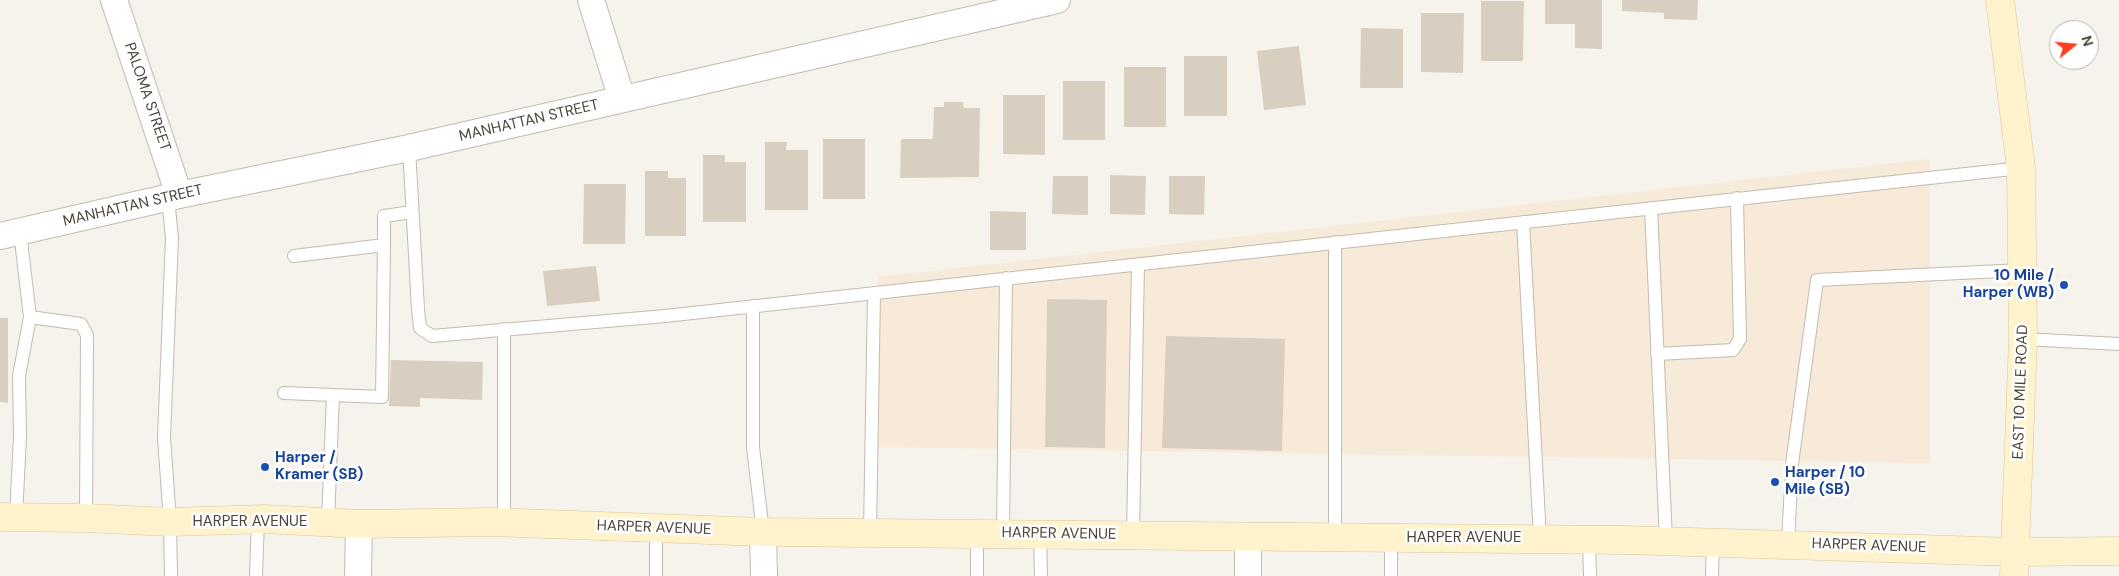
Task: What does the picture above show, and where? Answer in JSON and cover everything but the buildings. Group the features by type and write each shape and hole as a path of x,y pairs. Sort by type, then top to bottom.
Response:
{"main road":[{"name":"EAST 10 MILE ROAD","path":"2000,0 2021,168 2024,339 2015,564"},
{"name":"HARPER AVENUE","path":"8,517 170,522 258,519 359,524 504,522 763,532 1713,541 1788,543 2015,564 2119,551"}],"street":[{"name":"PALOMA STREET","path":"114,0 173,197"},
{"path":"591,0 622,99"},
{"name":"MANHATTAN STREET","path":"10,234 173,197 409,148 1057,0"},
{"path":"358,576 359,524"},
{"path":"763,532 764,576"},
{"path":"1248,537 1248,576"}],"lane":[{"path":"409,148 415,287 420,328 432,336 753,306 2021,168"},
{"path":"171,576 170,522 164,438 173,197"},
{"path":"1657,354 1733,350 1740,339 1737,198"},
{"path":"1651,208 1666,540"},
{"path":"284,394 382,397 384,216 412,212"},
{"path":"1523,222 1540,538"},
{"path":"8,517 20,436 18,376 30,317 10,234"},
{"path":"1335,242 1335,538"},
{"path":"294,256 384,245"},
{"path":"1133,535 1138,264"},
{"path":"1788,543 1792,464 1817,280 2022,270"},
{"path":"977,576 990,534 1006,278"},
{"path":"870,532 874,293"},
{"path":"753,306 753,447 763,532"},
{"path":"30,317 81,324 87,335 88,436 86,518"},
{"path":"504,329 504,522"},
{"path":"2024,339 2119,344"},
{"path":"328,522 333,395"},
{"path":"256,576 258,519"},
{"path":"656,528 656,576"},
{"path":"1040,534 1041,576"},
{"path":"1391,538 1391,576"},
{"path":"1589,539 1590,576"},
{"path":"1712,576 1713,541"}],"shaded area":[{"path":"1930,159 1930,463 875,447 878,277"}],"place":[{"name":"10 Mile / Harper (WB)","path":"2064,285"},
{"name":"Harper / Kramer (SB)","path":"265,467"},
{"name":"Harper / 10 Mile (SB)","path":"1775,482"}]}
